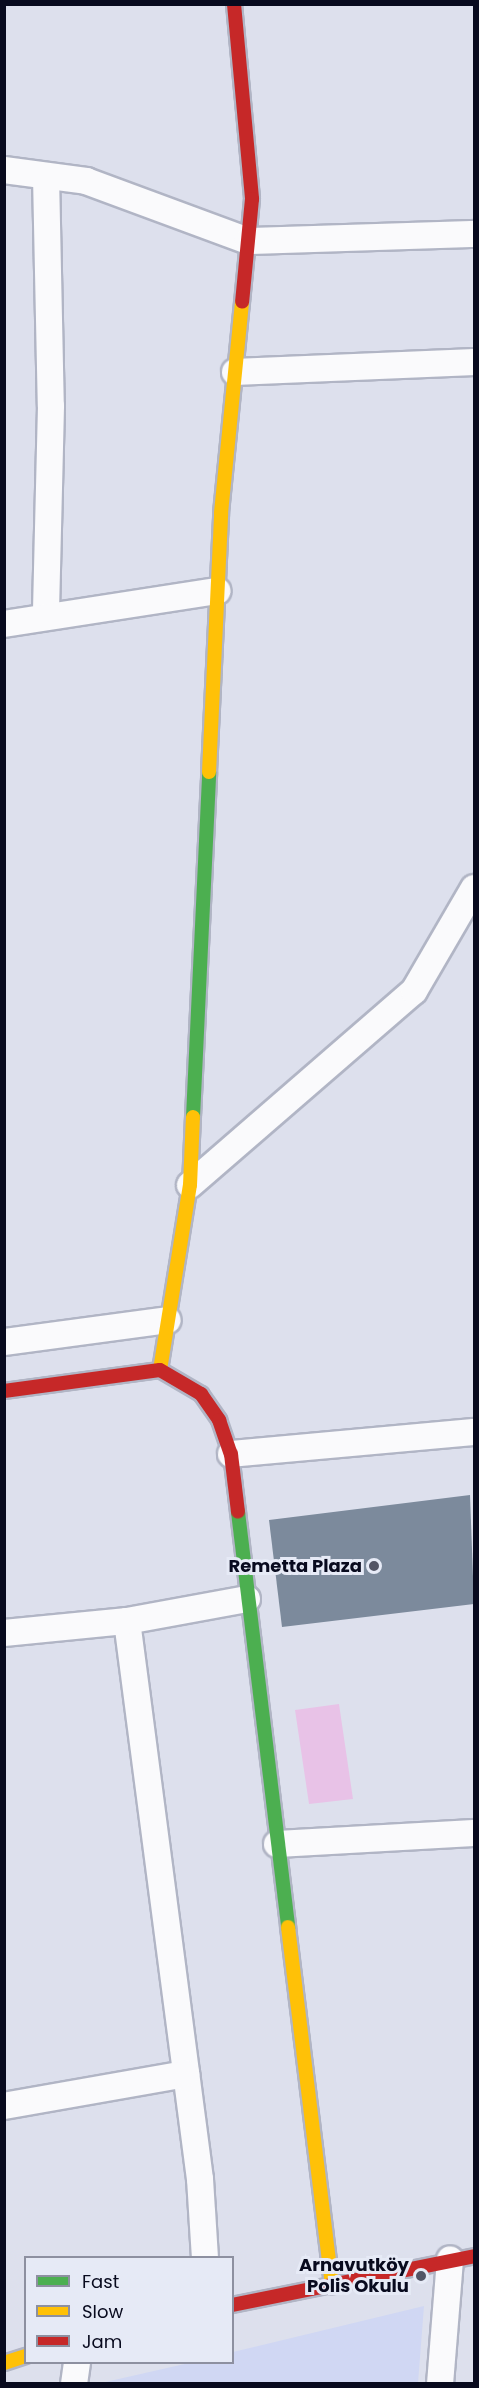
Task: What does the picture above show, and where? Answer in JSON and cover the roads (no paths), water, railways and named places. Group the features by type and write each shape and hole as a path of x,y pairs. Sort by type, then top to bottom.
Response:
{"street":[{"path":"160,1370 190,1185 218,591 235,372 252,199 234,4"},
{"path":"4,170 86,182 248,241 474,234"},
{"path":"46,176 51,406 46,615"},
{"path":"235,372 474,363"},
{"path":"4,624 46,615 218,591"},
{"path":"190,1185 414,991 474,888"},
{"path":"5,1342 168,1320"},
{"path":"4,1391 160,1370 201,1394 219,1420 231,1454 332,2286"},
{"path":"231,1454 474,1432"},
{"path":"4,1633 127,1621 247,1599"},
{"path":"127,1621 200,2179 205,2256"},
{"path":"277,1844 474,1833"},
{"path":"4,2106 186,2074"},
{"path":"234,2304 268,2295 332,2286 462,2258 440,2384"},
{"path":"4,2363 24,2357"},
{"path":"74,2384 77,2364"}],"place":[{"name":"Remetta Plaza","path":"374,1566"},
{"name":"Arnavutköy Polis Okulu","path":"421,2276"}]}
